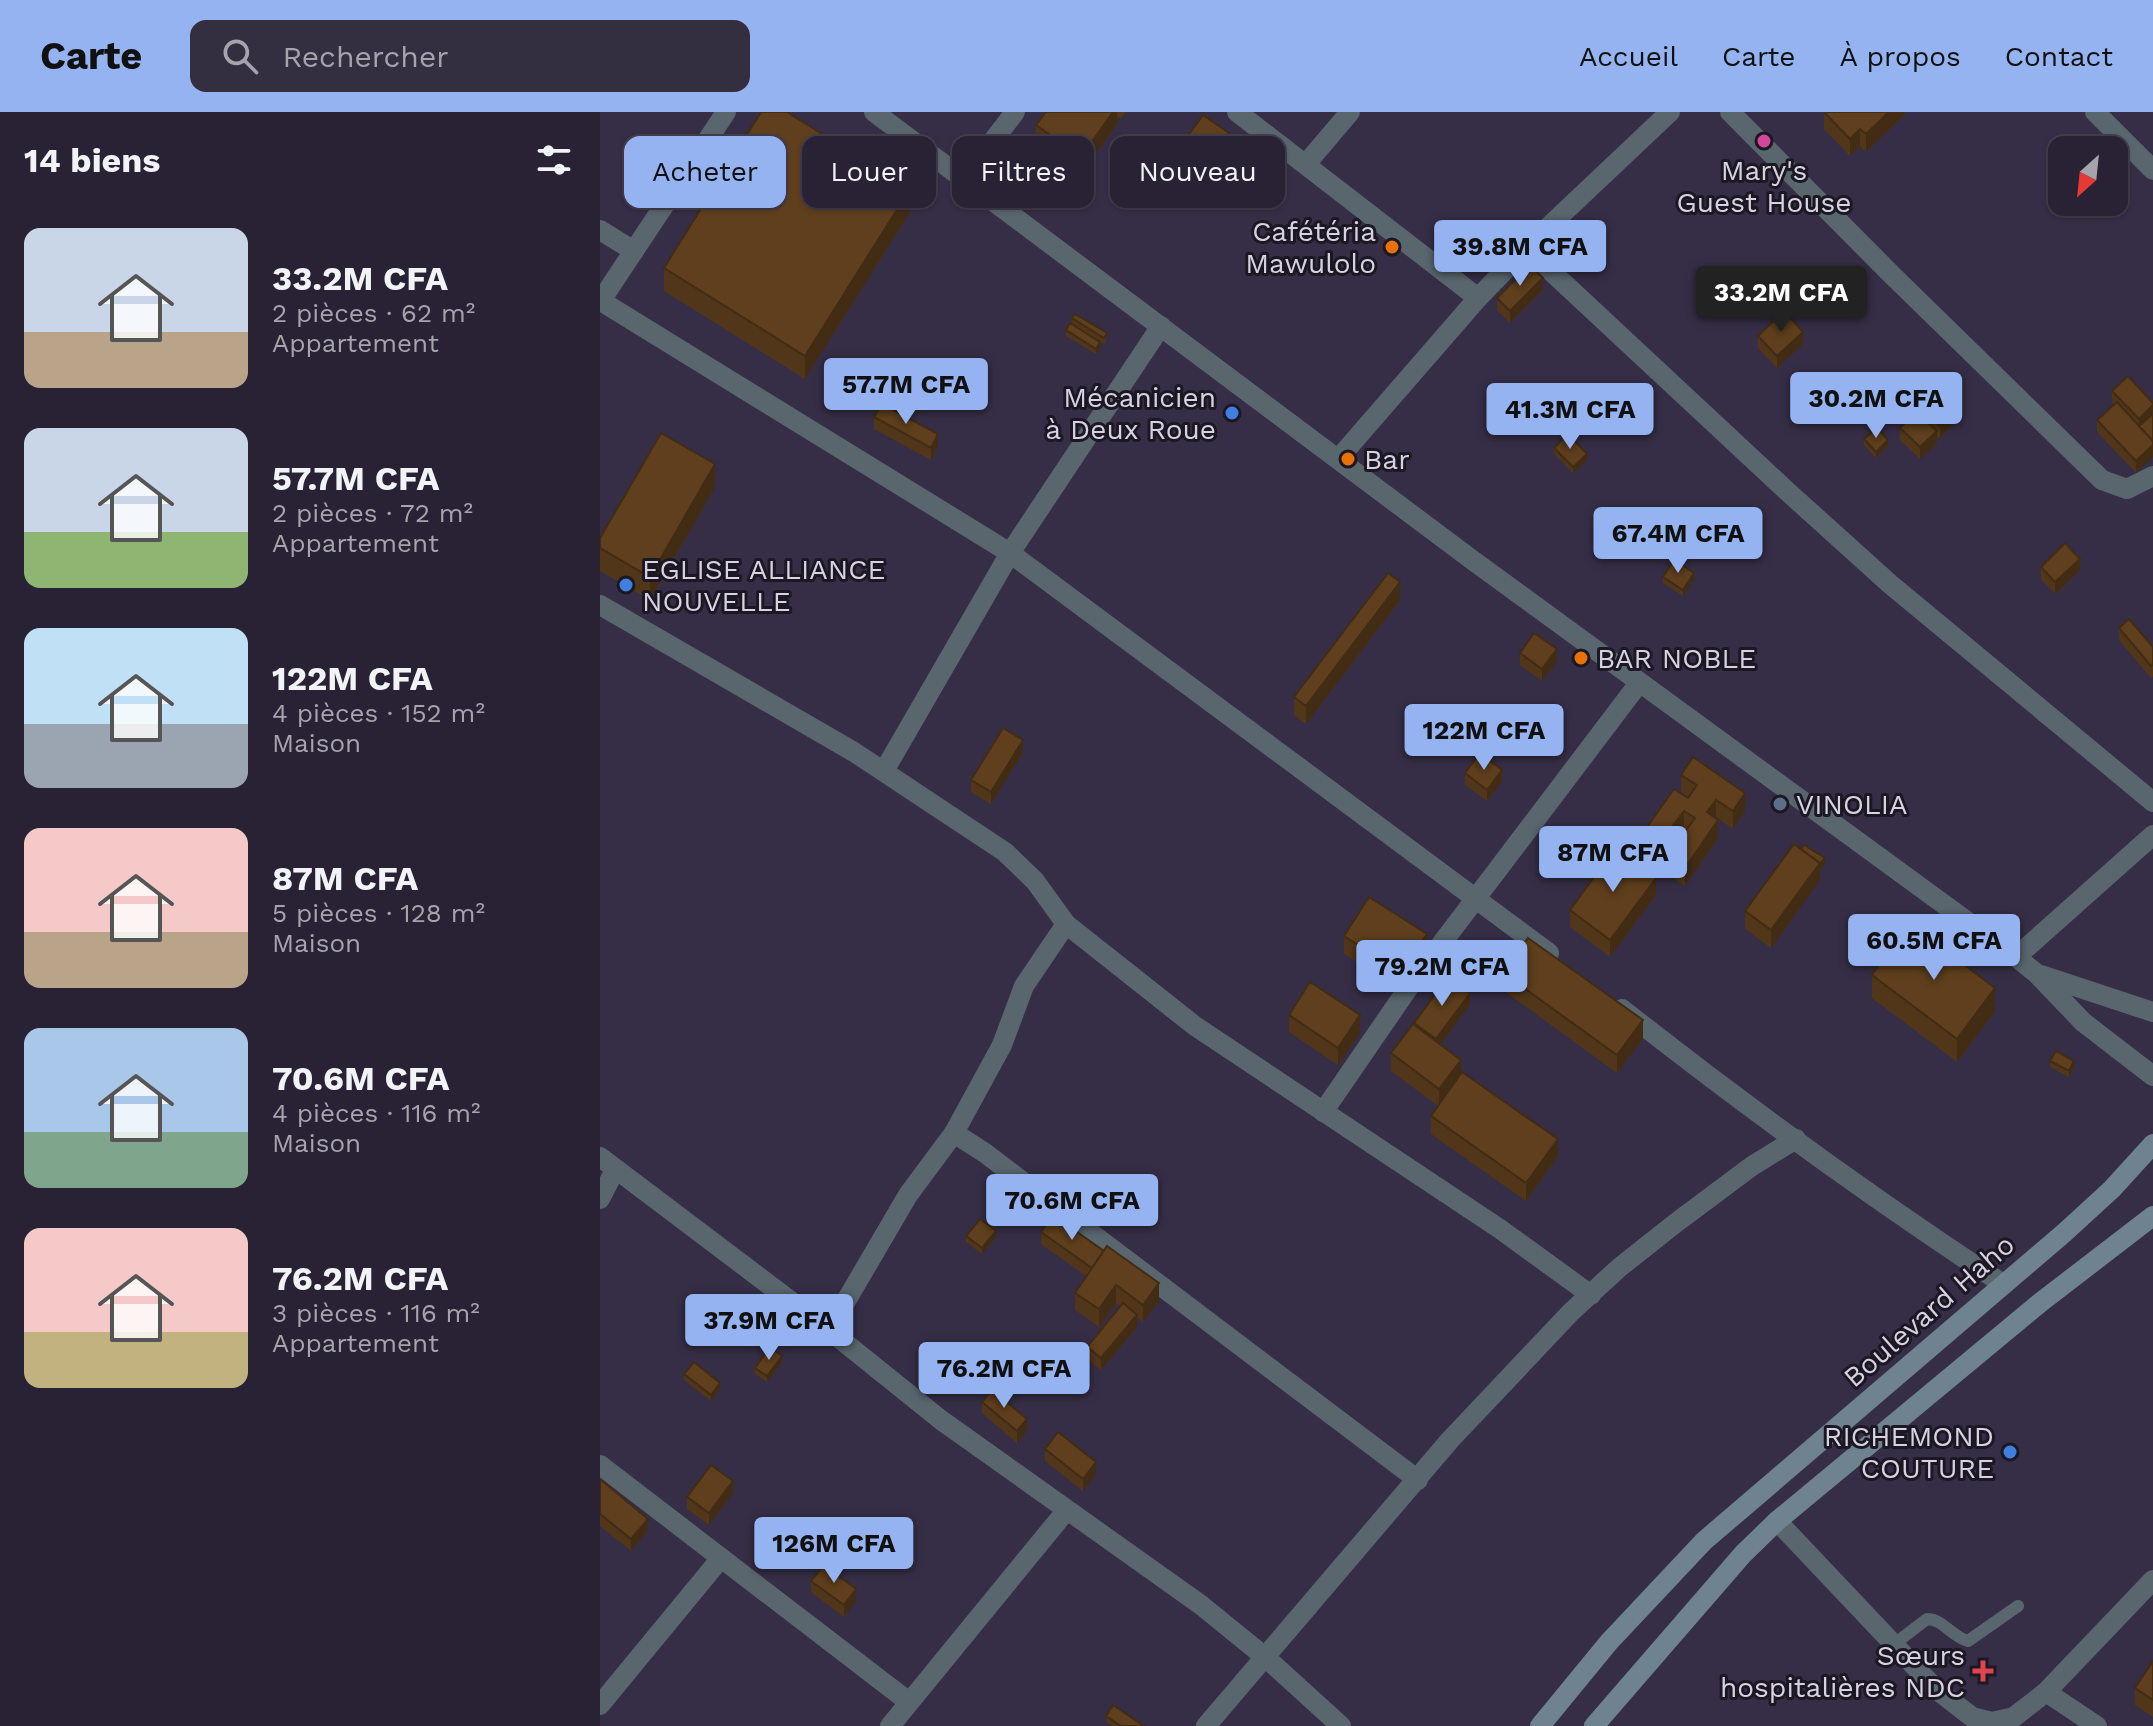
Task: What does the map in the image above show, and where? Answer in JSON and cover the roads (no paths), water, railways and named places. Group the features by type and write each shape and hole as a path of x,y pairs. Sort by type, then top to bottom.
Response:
{"main road":[{"name":"Boulevard Haho","path":"1540,1726 1609,1642 1704,1541 2112,1189 2153,1144"},
{"path":"1594,1726 1743,1554 1777,1521 2041,1302 2153,1216"}],"street":[{"path":"726,112 600,301 1010,553 1563,964"},
{"path":"874,112 952,172"},
{"path":"997,136 1015,112"},
{"path":"1237,112 1478,298"},
{"path":"1306,164 1350,112"},
{"path":"1339,458 1478,298 1526,248 1670,112"},
{"path":"1730,112 2102,480 2127,489 2153,476"},
{"path":"2095,112 2153,170"},
{"path":"1001,208 1639,683 2016,957 2037,974 2083,1022 2153,1076"},
{"path":"600,230 634,251"},
{"path":"1526,248 1890,584 2153,802"},
{"path":"884,771 1010,553 1161,326"},
{"path":"600,605 884,771 1005,852 1035,881 1066,924 1195,1026 1500,1229 1591,1295"},
{"path":"1323,1112 1411,984 1639,683"},
{"path":"2016,957 2153,835"},
{"path":"829,1330 908,1195 954,1133 1002,1045 1024,986 1066,924"},
{"path":"2037,974 2153,1012"},
{"path":"1607,998 1901,1216 2003,1284"},
{"path":"954,1133 985,1153 1418,1480"},
{"path":"1206,1726 1491,1396 1571,1312 1620,1267 1677,1222 1752,1166 1796,1139"},
{"path":"600,1199 608,1164 829,1330 941,1420 1201,1605 1265,1657 1341,1726"},
{"path":"600,1465 909,1702"},
{"path":"890,1726 1066,1511"},
{"path":"1777,1521 1936,1689 1972,1717 1990,1724 2014,1717 2046,1692 2153,1580"},
{"path":"600,1705 721,1558"},
{"path":"2046,1692 2097,1726"}],"lane":[{"path":"1893,1645 1927,1619 1933,1618 1962,1640 1968,1641 2018,1606"}],"place":[{"name":"Mary's Guest House","path":"1764,141"},
{"name":"Cafétéria Mawulolo","path":"1392,247"},
{"name":"Mécanicien à Deux Roue","path":"1232,413"},
{"name":"Bar","path":"1348,459"},
{"name":"EGLISE ALLIANCE NOUVELLE","path":"626,585"},
{"name":"BAR NOBLE","path":"1581,658"},
{"name":"VINOLIA","path":"1780,804"},
{"name":"RICHEMOND COUTURE","path":"2010,1452"},
{"name":"Sœurs hospitalières NDC","path":"1983,1671"}]}
